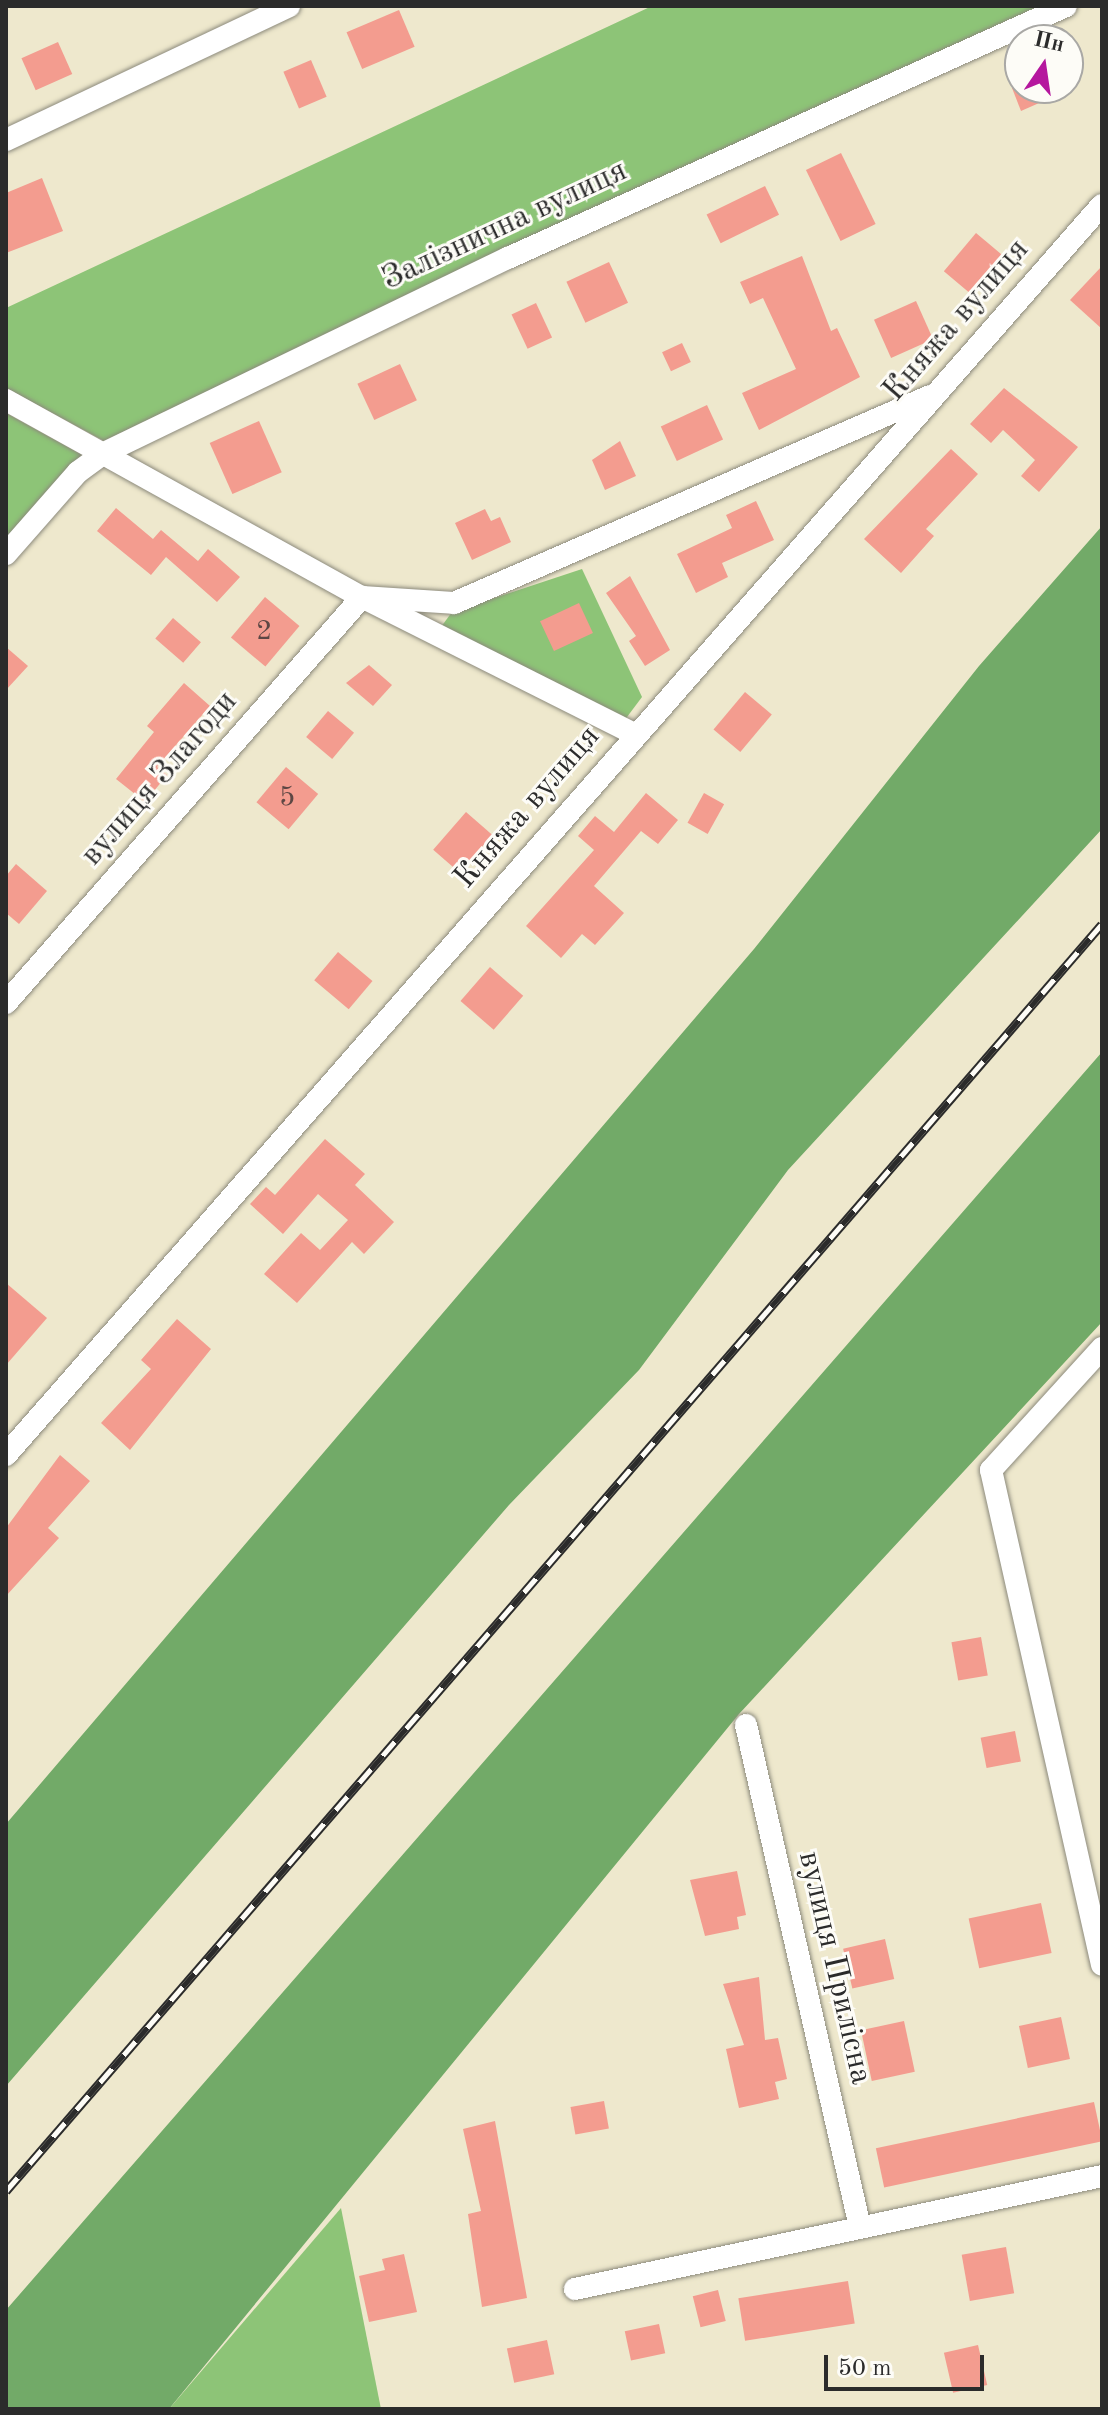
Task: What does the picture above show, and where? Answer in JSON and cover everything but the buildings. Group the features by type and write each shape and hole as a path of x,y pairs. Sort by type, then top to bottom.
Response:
{"street":[{"path":"6,140 289,6"},
{"name":"Залізнична вулиця","path":"6,554 78,472 104,453 508,258 1066,6"},
{"name":"Княжа вулиця","path":"6,1455 634,734 1102,205"},
{"path":"362,597 454,603 936,393"},
{"path":"6,400 362,597 634,734"},
{"name":"вулиця Злагоди","path":"6,1003 362,597"},
{"path":"1102,1348 991,1470 1102,1965"},
{"name":"вулиця Прилісна","path":"746,1725 860,2227"},
{"path":"575,2289 1102,2176"}],"green space":[{"path":"652,6 1039,6 505,249 104,441 6,388 6,308"},
{"path":"6,413 84,456 6,540"},
{"path":"1102,526 1102,829 788,1170 639,1370 509,1505 6,2086 6,1824 754,949 979,666"},
{"path":"582,569 642,697 624,721 441,627 452,612"},
{"path":"1102,1052 1102,1322 739,1714 169,2409 6,2409 6,2310"},
{"path":"341,2208 381,2409 169,2409"}],"railway":[{"path":"6,2191 1102,924"}]}
